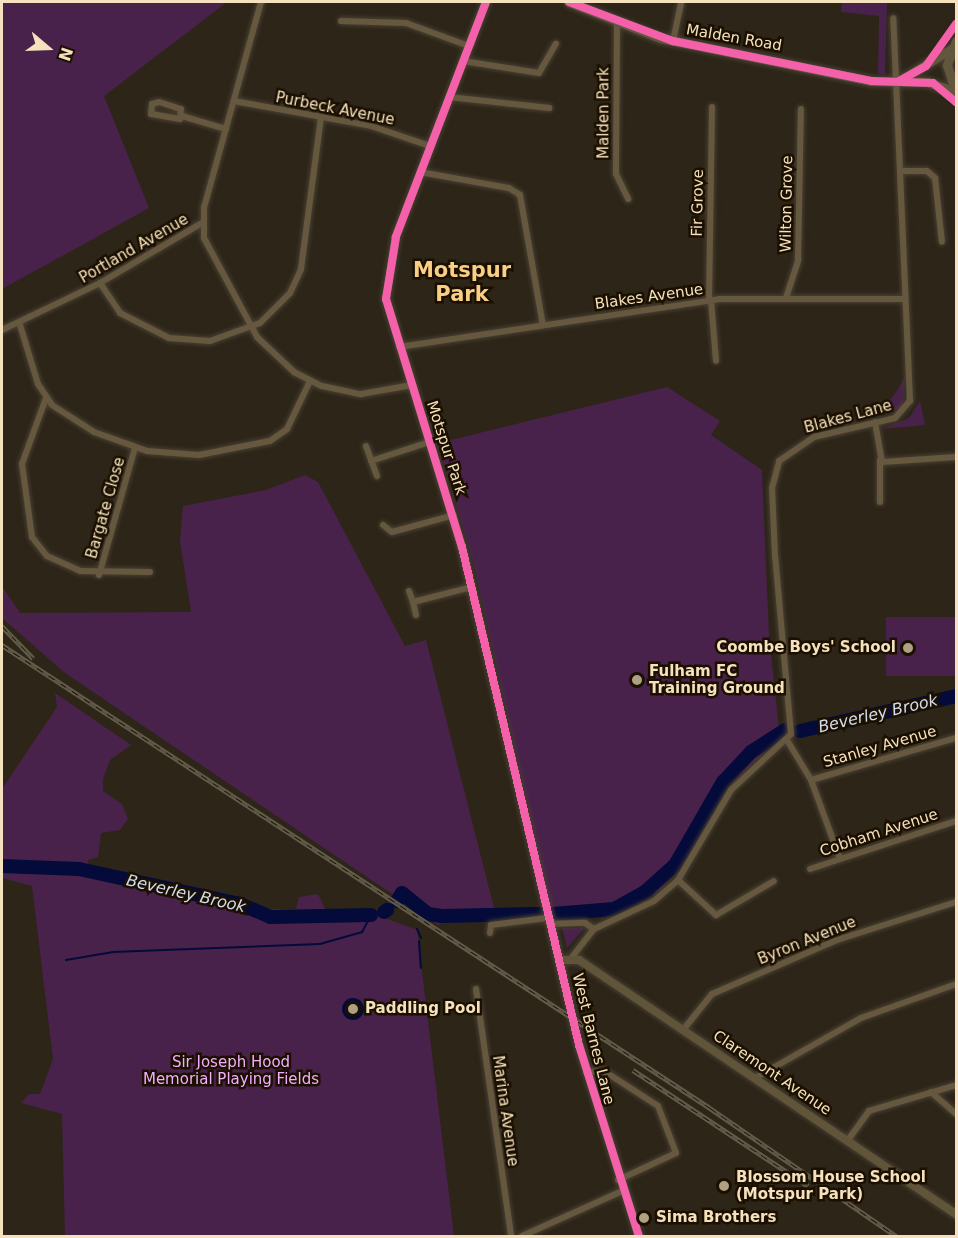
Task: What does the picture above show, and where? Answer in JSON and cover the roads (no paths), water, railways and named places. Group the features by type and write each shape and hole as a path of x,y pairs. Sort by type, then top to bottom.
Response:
{"main road":[{"name":"Malden Road","path":"569,2 617,24 673,41 871,81 899,81 956,92"},
{"path":"899,81 954,45"},
{"path":"954,45 948,74 956,92"}],"street":[{"name":"Portland Avenue","path":"2,330 20,325 100,283 202,223 261,2"},
{"name":"Motspur Park","path":"486,2 420,172 386,279 399,347 454,515 547,919"},
{"path":"673,41 681,2"},
{"name":"Blakes Lane","path":"792,732 779,623 775,470 785,453 801,442 901,415 910,401 904,298 903,171 899,81 893,18"},
{"path":"341,21 406,23 468,46"},
{"name":"Malden Park","path":"617,24 616,174 628,199"},
{"path":"463,61 539,73 556,43"},
{"path":"449,97 549,108"},
{"name":"Purbeck Avenue","path":"234,101 379,128 430,146"},
{"path":"182,116 174,122 155,116 150,107 159,102 178,108 182,116 226,129"},
{"name":"Fir Grove","path":"712,107 710,300 716,361"},
{"name":"Wilton Grove","path":"786,298 798,260 801,109"},
{"path":"100,283 120,313 169,338 200,342 252,328 285,300 302,269 321,117"},
{"path":"903,171 927,171 935,178 942,242"},
{"path":"420,172 509,188 520,195 543,325"},
{"path":"202,223 252,328 274,355 310,381 361,394 412,385"},
{"name":"Blakes Avenue","path":"399,347 710,300 904,298"},
{"path":"20,325 46,398 84,426 135,448 198,455 270,441 287,429 310,381"},
{"name":"Bargate Close","path":"46,398 22,464 28,525 47,556 99,575 150,572"},
{"path":"875,422 880,460 880,502"},
{"path":"371,461 429,442"},
{"path":"366,446 377,476"},
{"name":"Bargate Close","path":"99,575 135,448"},
{"path":"880,460 957,457"},
{"path":"383,525 392,532 454,515"},
{"path":"413,602 472,587"},
{"path":"409,591 416,615"},
{"name":"West Barnes Lane","path":"559,960 572,957 594,929 654,901 678,880 731,790 787,740 792,732"},
{"name":"Stanley Avenue","path":"811,780 957,738"},
{"path":"787,740 811,780 839,856"},
{"name":"Cobham Avenue","path":"810,869 839,856 957,821"},
{"path":"678,880 716,915 774,881"},
{"name":"Byron Avenue","path":"683,1030 712,994 837,940 957,902"},
{"path":"490,933 491,925 547,919 585,923 594,929"},
{"name":"West Barnes Lane","path":"547,919 586,1071 618,1180 639,1236"},
{"name":"Claremont Avenue","path":"572,957 957,1214"},
{"path":"755,1078 861,1018 957,984"},
{"name":"Marina Avenue","path":"476,989 511,1236"},
{"path":"586,1071 604,1071 658,1106 676,1153 618,1180"},
{"path":"848,1140 869,1111 957,1085"},
{"path":"930,1092 957,1114"},
{"path":"522,1236 622,1191"}],"waterway":[{"name":"Beverley Brook","path":"800,731 956,696"},
{"name":"Beverley Brook","path":"552,914 614,909 646,891 675,865 723,782 751,752 785,730"},
{"name":"Beverley Brook","path":"2,866 79,869 240,904 270,917 371,915"},
{"name":"Beverley Brook","path":"397,901 402,893 428,914 442,916 539,914"},
{"name":"Beverley Brook","path":"424,918 427,913"},
{"path":"66,960 113,952 320,944 362,932 371,915"},
{"path":"417,929 421,938"},
{"path":"419,941 421,968"}],"railway":[{"path":"2,626 33,658"},
{"path":"2,645 710,1108 896,1236"},
{"path":"633,1070 808,1186"}],"place":[{"name":"Coombe Boys' School","path":"908,648"},
{"name":"Fulham FC Training Ground","path":"637,680"},
{"name":"Paddling Pool","path":"353,1009"},
{"name":"Blossom House School (Motspur Park)","path":"724,1186"},
{"name":"Sima Brothers","path":"644,1218"}],"district":[{"name":"Motspur Park","path":"462,282"}],"park label":[{"name":"Sir Joseph Hood Memorial Playing Fields","path":"231,1070"}]}
